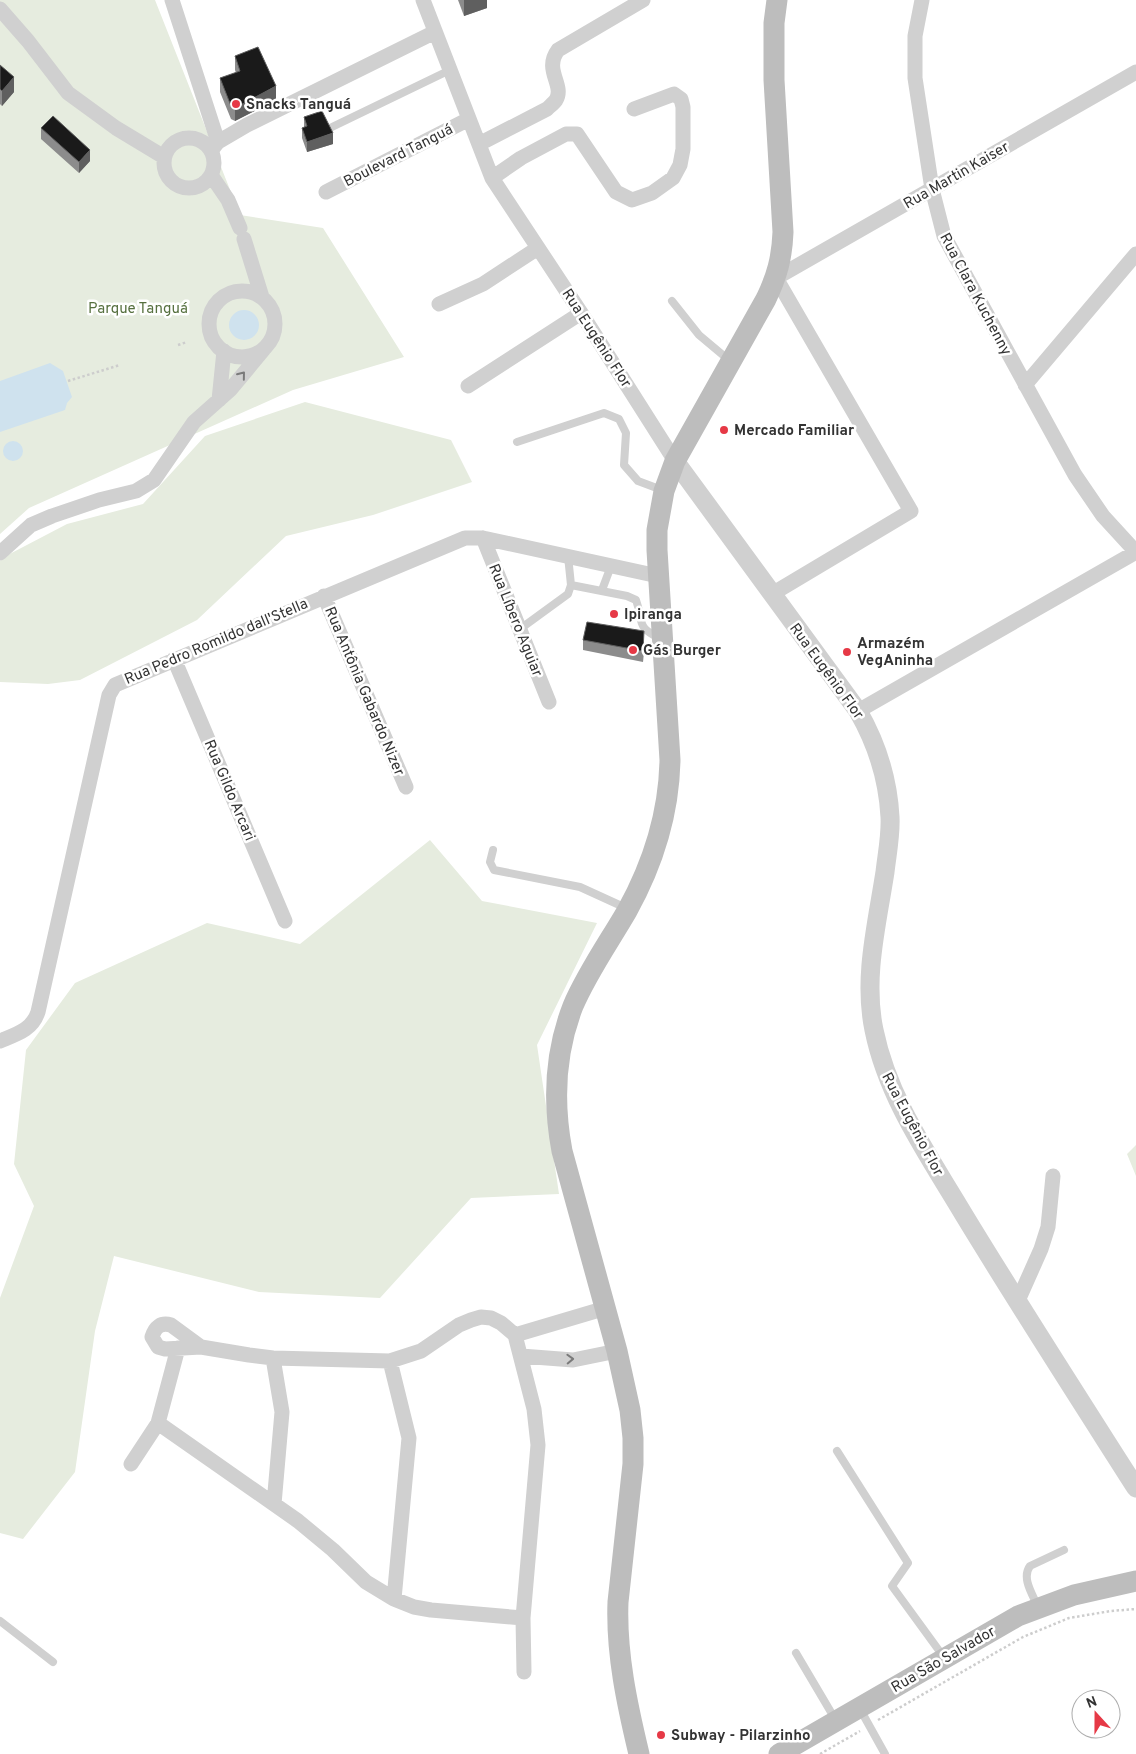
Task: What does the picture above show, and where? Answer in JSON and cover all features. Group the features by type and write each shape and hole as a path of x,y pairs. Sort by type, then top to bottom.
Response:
{"main road":[{"path":"638,1754 622,1671 617,1623 620,1578 633,1464 630,1410 606,1308 562,1152 557,1125 558,1063 573,1007 582,987 628,908 648,868 657,845 670,780 670,740 658,576 658,530 664,491 675,461 732,362 776,278 782,256 783,232 774,72 774,23 777,0"},
{"name":"Rua São Salvador","path":"778,1754 836,1720 864,1716 944,1658 999,1626 1038,1608 1074,1595 1129,1586"}],"street":[{"path":"172,0 215,147 214,168 211,175 207,181 194,188 179,186 168,178 165,171 164,158 174,143 186,138 215,147 247,125 436,32"},
{"name":"Rua Eugênio Flor","path":"423,0 492,178 675,461 858,710 876,746 882,766 890,817 889,845 870,971 870,1000 874,1029 890,1086 916,1134 1017,1303 1131,1477"},
{"path":"479,144 547,109 556,101 558,92 552,68 552,57 558,50 643,0"},
{"name":"Rua Clara Kuchenny","path":"922,0 915,36 915,78 932,189 944,236 1060,450 1089,497 1136,552"},
{"path":"0,9 28,41 68,93 116,128 164,158"},
{"name":"Rua Martin Kaiser","path":"776,278 1136,72"},
{"path":"492,178 521,158 566,134 577,134 616,192 632,200 652,193 673,178 680,165 683,149 683,108 681,99 674,94 634,109"},
{"name":"Boulevard Tanguá","path":"326,192 469,119"},
{"path":"211,175 228,200 242,234 262,297"},
{"path":"439,304 483,284 538,248"},
{"path":"1025,385 1136,254"},
{"path":"772,594 911,512 776,278"},
{"path":"0,553 31,525 99,500 136,491 154,480 194,422 230,390 272,340 276,328 275,316 270,305 262,297 240,290 228,294 218,301 212,310 209,322 211,334 216,344 233,356 253,355 264,349"},
{"path":"468,386 581,313"},
{"path":"219,400 224,351"},
{"name":"Rua Pedro Romildo dall'Stella","path":"0,1041 31,1025 38,1012 111,690 120,682 457,539 483,538 658,576"},
{"name":"Rua Líbero Aguiar","path":"483,538 550,702"},
{"path":"858,710 1136,552"},
{"name":"Rua Antônia Gabardo Nizer","path":"324,596 406,786"},
{"name":"Rua Gildo Arcari","path":"174,659 285,921"},
{"path":"1017,1303 1041,1249 1048,1227 1053,1176"},
{"path":"515,1335 606,1308"},
{"path":"201,1347 171,1325 159,1326 154,1330 152,1337 158,1347 164,1349 201,1347 273,1358 390,1361 421,1351 459,1325 476,1318 492,1318 515,1335 534,1409 538,1445 523,1618 524,1672"},
{"path":"132,1464 158,1423 178,1348"},
{"path":"521,1356 573,1360 617,1351"},
{"path":"273,1358 282,1412 274,1504"},
{"path":"390,1361 409,1438 394,1599"},
{"path":"158,1423 315,1534 366,1582 394,1599 414,1607 431,1610 523,1618"}],"lane":[{"path":"332,127 450,70"},
{"path":"672,301 699,335 732,362"},
{"path":"517,442 604,413 620,418 626,433 624,465 638,481 664,491"},
{"path":"520,629 568,594 571,585 568,556"},
{"path":"602,590 611,566"},
{"path":"571,585 602,590 636,600 640,620 645,631 662,640"},
{"path":"493,850 490,862 494,870 580,888 628,908"},
{"path":"837,1451 908,1563 892,1586 944,1658"},
{"path":"1038,1608 1025,1577 1026,1571 1030,1566 1064,1550"},
{"path":"0,1621 52,1662"},
{"path":"796,1653 836,1720"},
{"path":"864,1716 885,1754"}],"path":[{"path":"178,345 186,342"},
{"path":"68,381 120,365"},
{"path":"820,1754 864,1716 1023,1637 1069,1618 1111,1611 1136,1610"}],"green space":[{"name":"Parque Tanguá","path":"0,0 155,0 240,215 323,228 404,357 293,390 29,508 0,534"},
{"path":"305,402 451,440 472,482 373,515 286,536 197,620 80,680 48,684 0,682 0,561 2,558 67,524 143,504 205,436"},
{"path":"430,840 482,901 597,923 537,1045 559,1194 471,1198 380,1298 259,1292 114,1256 95,1331 75,1472 23,1539 0,1533 0,1298 34,1206 14,1164 26,1050 75,983 207,923 300,944"},
{"path":"1136,1145 1136,1176 1127,1154"}],"water":[{"path":"244,310 255,314 259,325 255,336 244,340 233,336 229,325 233,314"},
{"path":"50,363 63,371 72,397 67,403 65,410 0,432 0,381"},
{"path":"9,441 17,441 23,447 23,455 17,461 9,461 3,455 3,447"}],"building":[{"path":"258,47 276,86 235,108 231,106 220,78 240,71 235,56"},
{"path":"0,65 14,77 2,91 0,89"},
{"path":"322,111 333,133 307,142 302,128 307,126 304,117"},
{"path":"53,116 90,150 79,162 41,128"},
{"path":"587,622 644,631 643,651 583,640"}],"place":[{"name":"Snacks Tanguá","path":"236,104"},
{"name":"Mercado Familiar","path":"724,430"},
{"name":"Ipiranga","path":"614,614"},
{"name":"Gás Burger","path":"633,650"},
{"name":"Armazém VegAninha","path":"847,652"},
{"name":"Subway - Pilarzinho","path":"661,1735"}]}
